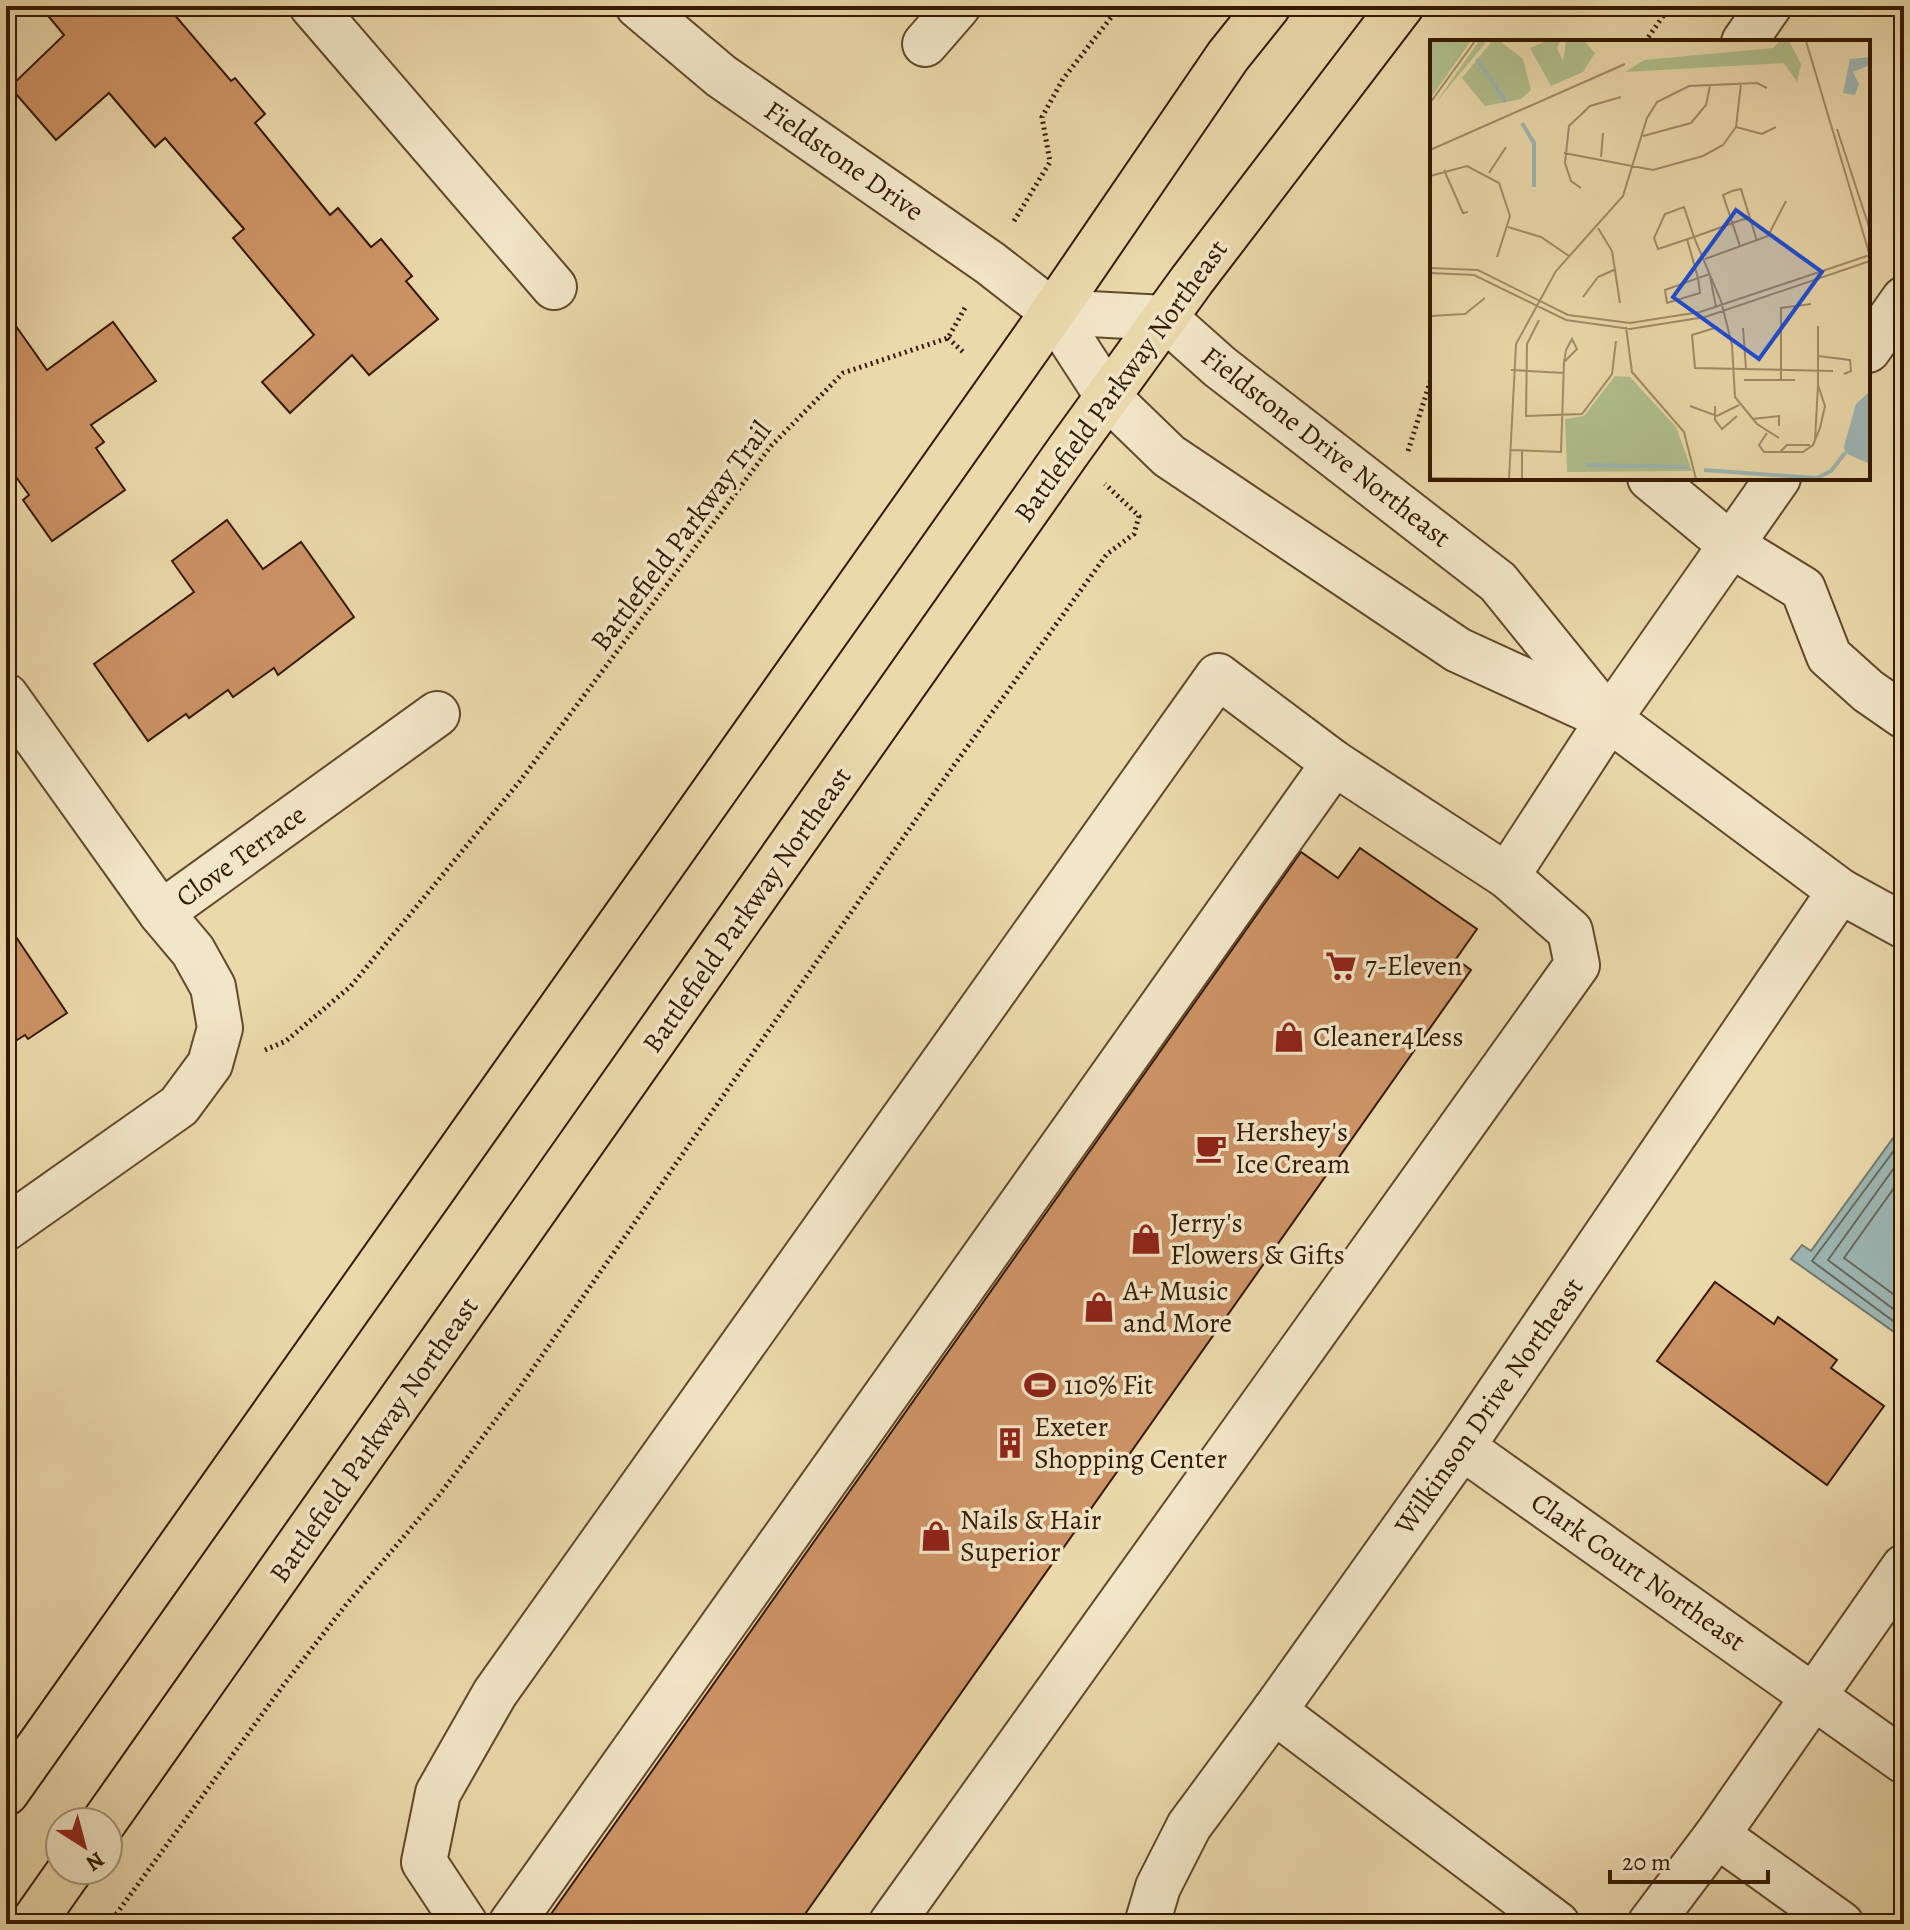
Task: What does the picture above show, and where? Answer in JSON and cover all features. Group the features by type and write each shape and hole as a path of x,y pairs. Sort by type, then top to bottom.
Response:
{"main road":[{"path":"6,1793 1053,312 1228,56 1268,6"},
{"name":"Battlefield Parkway Northeast","path":"115,1806 1108,397 1401,6"},
{"path":"32,1924 59,1886"}],"street":[{"path":"312,6 554,287"},
{"name":"Fieldstone Drive","path":"638,6 721,76 990,263 1053,312"},
{"path":"925,44 958,6"},
{"path":"1745,40 1769,6"},
{"path":"1870,347 1904,299"},
{"path":"1053,312 1165,318"},
{"name":"Fieldstone Drive Northeast","path":"1053,312 1108,397 1169,456 1458,650 1609,719 1840,891 1904,926"},
{"name":"Fieldstone Drive Northeast","path":"1165,318 1220,367 1498,582 1609,719"},
{"path":"1652,480 1731,545 1803,589 1829,656 1868,691 1904,716"},
{"path":"1507,876 1609,719 1777,480"},
{"path":"465,1924 424,1862 438,1793 495,1693 1218,676 1334,763 1507,876 1570,931 1577,965 891,1924"},
{"path":"6,696 161,913"},
{"name":"Clove Terrace","path":"6,1228 179,1106 210,1064 220,1028 213,987 193,951 161,913 437,714"},
{"path":"511,1924 1334,763"},
{"name":"Wilkinson Drive Northeast","path":"1147,1924 1158,1887 1189,1826 1462,1447 1840,891"},
{"name":"Clark Court Northeast","path":"1462,1447 1904,1761"},
{"path":"1650,1924 1717,1835 1904,1567"},
{"path":"1274,1711 1557,1924"},
{"path":"1717,1835 1841,1924"}],"path":[{"name":"Battlefield Parkway Trail","path":"210,1064 247,1058 286,1041 351,986 520,781 771,446 843,373 948,338 1050,162 1042,117 1063,79 1120,6"},
{"path":"1646,40 1670,6"},
{"path":"1395,442 1408,452 1430,382"},
{"path":"109,1924 285,1683 345,1606 440,1494 518,1390 983,726 1107,554 1134,534 1139,516"}],"water":[{"path":"1904,1123 1904,1339 1791,1259 1802,1245 1811,1251"}],"building":[{"path":"40,6 167,6 231,81 235,78 265,114 255,123 330,215 338,208 371,247 381,239 412,276 406,281 438,319 369,375 352,355 290,413 262,382 314,335 233,238 244,229 165,138 155,147 109,93 56,140 10,87 64,35"},
{"path":"6,312 47,370 113,322 156,381 91,425 104,442 96,448 125,490 52,541 23,500 29,495 6,463"},
{"path":"227,520 263,569 301,542 354,617 278,675 274,668 233,697 228,690 189,718 186,714 148,741 94,664 194,592 172,561"},
{"name":"Exeter Shopping Center","path":"1360,848 1477,929 1456,959 1471,970 798,1924 544,1924 1301,852 1338,878"},
{"path":"6,922 67,1013 28,1039 25,1035 6,1047"},
{"path":"1715,1282 1774,1324 1778,1317 1837,1360 1831,1368 1884,1406 1827,1485 1657,1361"}],"place":[{"name":"7-Eleven","path":"1341,966"},
{"name":"Cleaner4Less","path":"1289,1037"},
{"name":"Hershey's Ice Cream","path":"1211,1148"},
{"name":"Jerry's Flowers & Gifts","path":"1146,1239"},
{"name":"A+ Music and More","path":"1099,1307"},
{"name":"110% Fit","path":"1040,1385"},
{"name":"Exeter Shopping Center","path":"1010,1443"},
{"name":"Nails & Hair Superior","path":"936,1536"}]}
